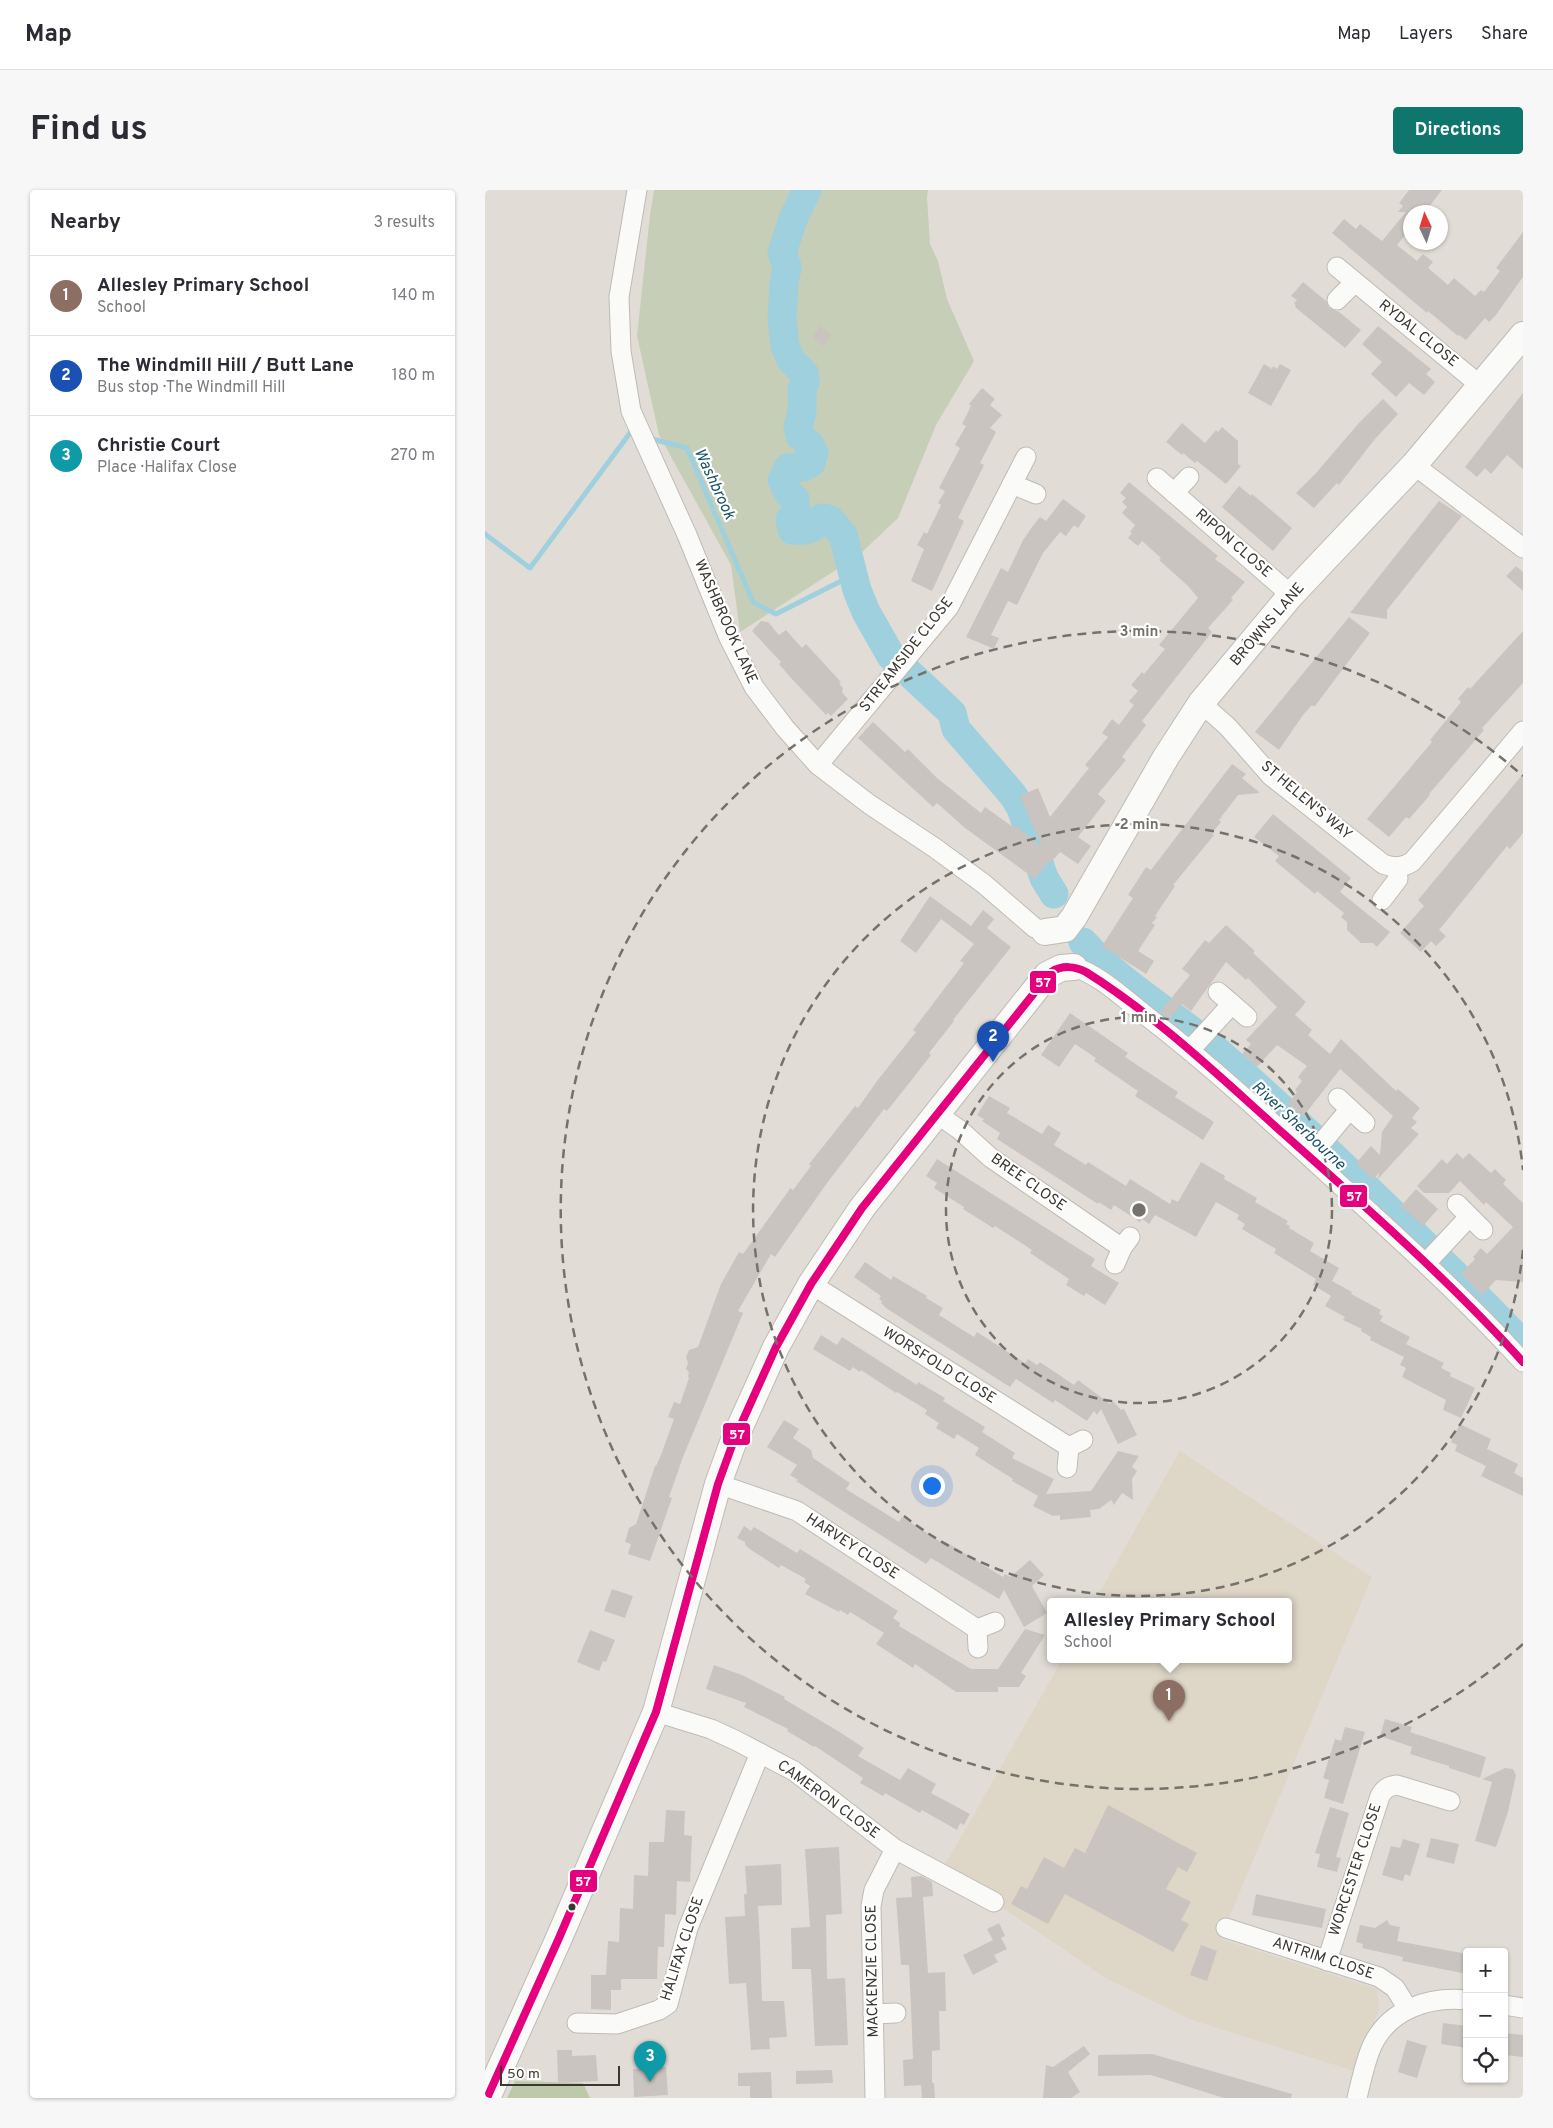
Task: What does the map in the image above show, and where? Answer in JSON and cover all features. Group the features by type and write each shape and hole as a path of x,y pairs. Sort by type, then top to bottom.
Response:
{"street":[{"name":"WASHBROOK LANE","path":"637,190 619,297 621,351 631,411 687,535 729,638 754,687 785,728 818,765 869,804 935,848 984,884 1035,928 1045,932"},
{"name":"RYDAL CLOSE","path":"1337,267 1481,386"},
{"path":"1337,300 1355,282"},
{"name":"BROWNS LANE","path":"1045,932 1065,929 1075,917 1166,757 1201,703 1291,595 1415,465 1523,335"},
{"name":"STREAMSIDE CLOSE","path":"818,765 949,607 1026,457"},
{"path":"1415,465 1523,548"},
{"path":"1174,493 1189,477"},
{"name":"RIPON CLOSE","path":"1157,478 1291,595"},
{"path":"1012,484 1036,494"},
{"name":"ST HELEN'S WAY","path":"1201,703 1227,727 1271,776 1383,864 1397,867"},
{"path":"1382,900 1398,879 1397,867 1405,866 1412,862 1523,731"},
{"path":"487,2098 563,1929 656,1712 718,1484 733,1440 776,1347 811,1284 862,1208 1047,975 1061,968 1074,967 1086,972 1197,1042 1317,1148 1432,1256 1523,1362"},
{"path":"1197,1042 1225,998 1247,1017"},
{"path":"1317,1148 1343,1104 1365,1123"},
{"name":"BREE CLOSE","path":"937,1114 960,1130 991,1158 1122,1250"},
{"path":"1432,1256 1463,1210 1483,1230"},
{"name":"WORSFOLD CLOSE","path":"811,1284 1076,1444 1067,1468"},
{"name":"HARVEY CLOSE","path":"718,1484 797,1511 977,1639 995,1622"},
{"name":"CAMERON CLOSE","path":"656,1712 711,1729 794,1772 895,1850 993,1902"},
{"name":"HALIFAX CLOSE","path":"577,2023 617,2024 659,2010 668,2004 688,1928 760,1753"},
{"name":"WORCESTER CLOSE","path":"1327,1961 1380,1796 1384,1790 1397,1784 1450,1801"},
{"name":"MACKENZIE CLOSE","path":"875,2098 871,1906 874,1890 895,1850"},
{"name":"ANTRIM CLOSE","path":"1226,1928 1379,1977 1395,1988 1408,2009"},
{"path":"1357,2098 1373,2045 1387,2025 1408,2009 1437,1999 1463,2000"},
{"path":"1508,2006 1523,2008"},
{"path":"873,2014 896,2013"}],"shaded area":[{"path":"1180,1451 1372,1577 1220,1939 1377,1989 1379,2010 1354,2071 1192,2020 1107,1979 994,1902 945,1865 1060,1663 1292,1663 1292,1598 1096,1598"}],"green space":[{"path":"654,190 928,190 930,244 938,261 947,299 974,361 936,425 898,518 859,555 740,632 731,565 659,435 637,336"},
{"path":"515,2081 583,2083 590,2098 507,2098"}],"building":[{"path":"1409,190 1442,190 1430,205 1403,206 1399,203"},
{"path":"1403,216 1403,238 1397,245 1417,261 1423,254 1433,262 1428,268 1448,285 1454,278 1475,296 1481,290 1484,292 1500,271 1496,268 1523,232 1523,277 1495,316 1489,322 1485,318 1466,340 1458,336 1428,311 1427,313 1332,233 1344,219 1356,229 1360,224 1382,241"},
{"path":"1303,282 1326,301 1329,308 1339,312 1361,330 1345,348 1295,307 1294,303 1297,300 1291,296"},
{"path":"820,326 831,335 824,346 812,337"},
{"path":"1378,326 1431,369 1426,374 1435,382 1424,395 1409,383 1396,397 1371,374 1382,362 1362,344"},
{"path":"1264,364 1272,369 1273,366 1277,369 1280,364 1291,370 1271,406 1248,393"},
{"path":"982,388 995,399 990,405 1002,415 990,428 996,432 980,463 984,465 958,518 964,521 932,591 911,581 924,549 917,545 924,532 927,534 941,505 938,503 945,491 939,488 960,448 955,445 966,426 962,424 971,406 969,404"},
{"path":"1523,393 1523,469 1507,455 1491,474 1485,468 1477,477 1465,467"},
{"path":"1383,399 1398,414 1375,439 1339,485 1337,483 1314,508 1296,493"},
{"path":"1182,423 1205,443 1216,430 1218,432 1222,427 1238,441 1238,464 1241,466 1226,484 1197,461 1195,463 1166,442"},
{"path":"1129,482 1218,556 1215,559 1245,582 1231,598 1233,600 1208,628 1212,632 1142,721 1146,725 1122,757 1126,760 1098,794 1106,801 1078,837 1091,846 1078,864 1060,852 1050,863 1049,861 1035,879 965,828 937,803 933,807 858,738 873,722 905,752 908,749 937,778 981,813 985,807 1013,827 1014,825 1042,847 1020,796 1038,788 1050,817 1089,768 1085,765 1108,737 1102,733 1112,719 1119,725 1134,705 1129,701 1138,691 1131,685 1142,672 1144,674 1165,649 1159,645 1198,598 1188,586 1159,560 1161,558 1142,541 1138,546 1128,538 1135,525 1122,513 1127,507 1122,502 1126,498 1120,493"},
{"path":"1239,486 1251,496 1252,494 1292,528 1273,551 1222,507"},
{"path":"1063,499 1086,516 1078,528 1074,525 1066,536 1060,532 1043,553 1017,605 1008,601 991,635 999,638 994,649 966,637 1001,568 1008,572 1023,540 1032,527 1040,517 1046,521"},
{"path":"1439,501 1462,516 1387,610 1387,619 1350,613"},
{"path":"1516,566 1523,572 1523,591 1506,576"},
{"path":"1349,617 1370,633 1315,706 1311,706 1303,715 1279,750 1255,732"},
{"path":"761,621 768,622 779,635 786,630 802,648 806,644 841,682 839,683 843,688 842,692 848,699 831,716 828,713 826,715 790,677 779,664 781,662 752,631"},
{"path":"1523,631 1523,683 1482,728 1484,730 1430,795 1409,819 1406,817 1389,837 1367,819 1432,742 1430,740 1461,702 1458,699 1468,687 1470,689"},
{"path":"1232,764 1246,774 1242,778 1260,793 1238,795 1219,820 1221,822 1212,833 1214,835 1173,885 1175,886 1155,916 1157,917 1152,923 1155,925 1138,951 1154,961 1146,974 1102,946 1133,898 1128,895 1146,867 1151,870"},
{"path":"1523,774 1523,833 1510,849 1507,846 1439,930 1446,936 1436,946 1431,941 1421,952 1400,933 1424,906 1418,900"},
{"path":"1273,814 1351,878 1340,892 1390,932 1377,947 1373,943 1361,943 1347,930 1347,922 1341,917 1344,913 1317,891 1315,894 1275,861 1279,856 1254,837"},
{"path":"930,896 971,926 983,910 994,919 987,928 1011,947 953,1020 929,1053 931,1055 914,1077 887,1111 884,1109 827,1183 775,1257 771,1254 738,1311 743,1313 683,1457 669,1497 672,1498 650,1561 628,1554 631,1544 625,1542 629,1528 636,1524 655,1466 674,1419 668,1417 674,1402 680,1404 689,1378 689,1372 686,1369 688,1363 686,1357 689,1350 698,1347 721,1284 739,1252 743,1254 790,1188 793,1190 811,1166 809,1164 855,1106 858,1108 916,1032 913,1030 964,963 960,961 974,944 941,919 916,953 900,941"},
{"path":"1226,925 1306,1002 1295,1015 1312,1030 1308,1035 1330,1054 1341,1039 1396,1091 1398,1089 1420,1108 1412,1118 1417,1122 1411,1128 1419,1134 1378,1179 1379,1173 1373,1179 1356,1163 1371,1146 1380,1155 1382,1132 1393,1116 1340,1069 1303,1117 1288,1104 1302,1081 1298,1077 1307,1066 1277,1045 1257,1067 1242,1054 1251,1044 1246,1040 1277,1007 1248,978 1246,980 1226,962 1191,1011 1182,1004 1169,1019 1160,1012 1190,975 1182,969 1205,940 1209,943"},
{"path":"1070,1013 1128,1053 1125,1057 1178,1092 1175,1097 1214,1122 1203,1140 1135,1096 1138,1091 1094,1061 1096,1058 1075,1044 1059,1067 1041,1055"},
{"path":"989,1096 1010,1108 1007,1113 1042,1134 1048,1125 1061,1133 1054,1145 1086,1165 1088,1162 1126,1186 1130,1179 1170,1204 1172,1199 1178,1202 1201,1162 1225,1176 1224,1179 1257,1198 1255,1202 1288,1221 1286,1224 1290,1226 1289,1228 1314,1243 1310,1251 1339,1268 1332,1281 1352,1292 1351,1294 1381,1310 1379,1314 1383,1316 1380,1321 1410,1337 1406,1344 1444,1363 1441,1368 1451,1373 1450,1376 1475,1388 1461,1418 1443,1410 1446,1400 1402,1377 1406,1368 1400,1365 1404,1357 1370,1340 1371,1337 1361,1331 1362,1329 1343,1320 1345,1317 1325,1306 1331,1296 1313,1285 1316,1279 1274,1253 1276,1249 1242,1229 1245,1224 1237,1219 1239,1215 1216,1202 1196,1237 1155,1215 1149,1224 1142,1219 1140,1222 1114,1205 1111,1210 1099,1202 1098,1204 997,1139 1000,1133 982,1121 984,1119 977,1115"},
{"path":"1457,1153 1463,1159 1469,1153 1491,1173 1495,1169 1506,1180 1503,1184 1523,1203 1523,1282 1496,1280 1482,1295 1461,1274 1475,1259 1473,1257 1481,1248 1487,1254 1513,1227 1486,1202 1484,1205 1460,1181 1449,1193 1424,1193 1417,1186 1442,1159 1447,1164"},
{"path":"937,1159 1095,1259 1091,1266 1119,1283 1105,1305 1086,1293 1084,1296 1066,1285 1069,1279 1030,1253 1032,1250 995,1226 993,1228 934,1188 937,1183 926,1176"},
{"path":"1416,1189 1438,1209 1423,1226 1401,1206"},
{"path":"865,1262 891,1280 893,1276 927,1296 926,1298 943,1308 939,1315 974,1337 977,1332 1025,1363 1028,1359 1037,1365 1040,1362 1074,1385 1078,1380 1110,1404 1113,1401 1121,1410 1124,1409 1137,1435 1118,1444 1101,1409 1097,1415 1094,1411 1087,1421 1055,1400 1053,1403 1016,1379 1010,1387 906,1321 886,1308 879,1299 881,1296 854,1277"},
{"path":"821,1335 837,1345 842,1337 917,1385 918,1382 945,1398 943,1401 985,1427 982,1432 1015,1453 1012,1458 1054,1479 1046,1494 1091,1491 1118,1451 1139,1456 1132,1467 1137,1471 1132,1479 1133,1500 1122,1493 1114,1505 1111,1500 1099,1509 1090,1510 1091,1517 1060,1520 1060,1515 1053,1516 1033,1506 1038,1496 1012,1481 1013,1479 975,1455 979,1448 957,1434 954,1439 936,1428 939,1423 925,1414 927,1410 896,1393 861,1370 860,1372 853,1367 850,1371 813,1349"},
{"path":"784,1420 799,1429 793,1438 811,1450 813,1458 850,1483 846,1489 899,1522 902,1517 944,1544 946,1542 1003,1577 1005,1574 1010,1577 1030,1560 1044,1575 1032,1586 1047,1613 1024,1627 1004,1590 999,1599 931,1558 926,1564 796,1481 798,1480 790,1475 797,1465 767,1447"},
{"path":"1460,1424 1491,1439 1487,1449 1518,1464 1514,1473 1523,1478 1523,1496 1481,1476 1486,1466 1455,1451 1457,1445 1451,1442"},
{"path":"744,1526 751,1531 754,1527 797,1553 800,1549 829,1567 898,1611 893,1618 900,1623 899,1626 971,1669 998,1669 1025,1629 1045,1635 1021,1673 1026,1676 1019,1687 998,1687 998,1692 956,1692 915,1664 913,1668 876,1644 884,1633 850,1612 848,1615 840,1610 839,1612 805,1594 810,1586 804,1582 806,1579 781,1565 779,1568 751,1550 745,1545 745,1542 737,1538"},
{"path":"612,1589 633,1596 625,1618 604,1611"},
{"path":"590,1630 615,1640 606,1662 603,1661 599,1671 577,1662"},
{"path":"714,1665 742,1675 785,1697 784,1699 864,1748 858,1756 900,1780 908,1768 936,1784 931,1793 970,1814 964,1825 960,1823 957,1830 922,1810 920,1813 885,1793 883,1796 860,1783 863,1778 815,1746 787,1731 788,1729 744,1707 746,1703 706,1689"},
{"path":"1385,1719 1412,1727 1410,1732 1486,1757 1480,1778 1410,1754 1412,1747 1380,1736"},
{"path":"1345,1727 1365,1732 1343,1804 1324,1798 1329,1780 1323,1778 1335,1739 1341,1741"},
{"path":"1505,1768 1513,1769 1516,1775 1508,1812 1496,1847 1475,1841 1492,1782 1482,1779"},
{"path":"1108,1805 1197,1853 1187,1872 1178,1867 1166,1889 1191,1902 1181,1920 1189,1924 1173,1952 1065,1894 1048,1924 1011,1904 1021,1886 1027,1889 1044,1857 1064,1868 1075,1848 1085,1853"},
{"path":"1330,1807 1349,1813 1336,1857 1341,1858 1337,1872 1317,1867 1320,1854 1315,1853"},
{"path":"666,1810 685,1811 684,1835 692,1836 690,1882 677,1881 676,1915 665,1914 664,1947 658,1947 657,1979 621,1979 621,1990 611,1990 611,2010 591,2009 591,1975 606,1975 608,1941 619,1942 620,1908 633,1909 634,1875 648,1876 649,1842 664,1842"},
{"path":"1431,1838 1459,1844 1454,1864 1426,1857"},
{"path":"1403,1839 1420,1844 1410,1876 1405,1874 1403,1881 1382,1875 1391,1846 1400,1848"},
{"path":"839,1847 842,1914 826,1915 827,1979 845,1978 848,2045 815,2046 811,1969 792,1969 791,1928 810,1927 805,1849"},
{"path":"781,1864 782,1905 758,1906 762,2001 784,2001 787,2037 769,2038 770,2049 751,2050 746,1983 729,1984 725,1917 745,1916 744,1894 747,1894 745,1866"},
{"path":"922,1876 932,1882 933,1896 923,1897 928,1973 945,1972 946,2011 939,2011 940,2050 932,2051 932,2083 934,2083 935,2098 922,2098 921,2085 904,2086 903,2060 913,2059 911,2007 909,1965 901,1965 896,1898 912,1897 911,1877"},
{"path":"1256,1894 1326,1909 1322,1928 1252,1915"},
{"path":"1387,1920 1390,1925 1400,1927 1397,1941 1463,1953 1463,1973 1402,1961 1403,1957 1362,1948 1363,1944 1356,1942 1360,1925 1375,1928"},
{"path":"999,1923 1005,1936 1001,1938 1007,1949 994,1955 998,1962 973,1975 963,1955 993,1940 987,1929"},
{"path":"1201,1945 1217,1951 1207,1981 1190,1975"},
{"path":"1443,2023 1463,2026 1463,2047 1441,2044"},
{"path":"1508,2033 1523,2035 1523,2057 1508,2055"},
{"path":"1407,2040 1427,2046 1417,2078 1398,2072"},
{"path":"1084,2046 1090,2054 1068,2072 1080,2092 1071,2098 1043,2098 1046,2065 1053,2067"},
{"path":"557,2050 572,2050 572,2056 596,2055 598,2081 558,2083"},
{"path":"1152,2054 1292,2094 1291,2098 1224,2098 1151,2075 1098,2076 1098,2055"},
{"path":"666,2067 668,2095 634,2097 633,2069"},
{"path":"832,2070 833,2083 796,2084 796,2071"},
{"path":"771,2072 772,2098 750,2098 750,2086 738,2086 738,2073"}],"waterway":[{"name":"River Sherbourne","path":"807,190 793,219 782,253 787,267 782,320 785,346 791,360 804,373 802,413 798,426 800,436 810,445 814,453 811,463 804,467 788,468 782,480 788,493 795,499 796,515 790,520 792,530 812,528 821,518 825,518 831,521 843,535 857,590 866,612 891,656 952,713 956,729 1013,795 1021,808 1044,878 1054,894"},
{"name":"Washbrook","path":"485,534 530,568 630,433 635,434"},
{"name":"Washbrook","path":"648,438 687,448 753,602 776,614 853,575"},
{"name":"River Sherbourne","path":"1083,942 1133,987 1206,1041 1300,1126 1413,1233 1523,1344"}],"transit line":[{"name":"57","path":"487,2098 559,1938 656,1712 718,1484 734,1440 776,1347 811,1284 862,1208 1051,972 1069,967 1086,972 1164,1028 1347,1190 1467,1303 1523,1362"}],"place":[{"name":"The Windmill Hill / Butt Lane","path":"993,1062"},
{"name":"Allesley Primary School","path":"1169,1721"},
{"name":"Christie Court","path":"650,2082"}]}
